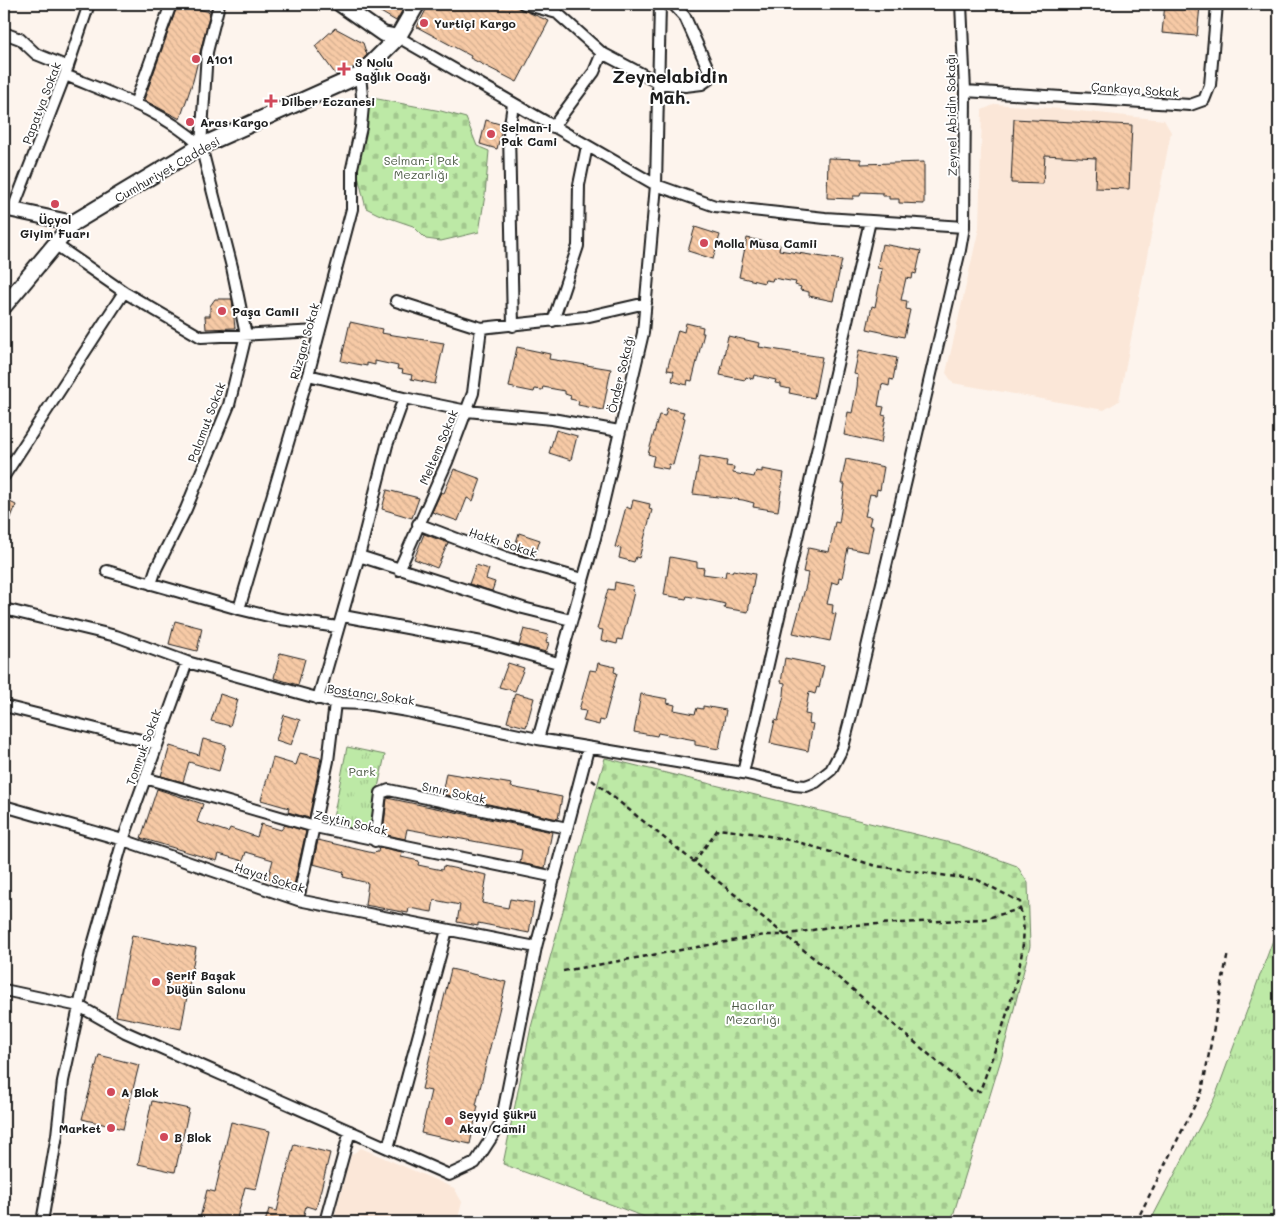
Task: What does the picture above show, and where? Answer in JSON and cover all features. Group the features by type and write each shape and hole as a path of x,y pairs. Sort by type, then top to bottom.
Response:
{"main road":[{"name":"Cumhuriyet Caddesi","path":"4,306 74,223 201,146 360,75 398,37 417,4"}],"street":[{"name":"Papatya Sokak","path":"8,209 66,71 89,4"},
{"path":"135,104 171,4"},
{"name":"Palamut Sokak","path":"151,584 156,569 186,509 229,405 246,335 232,267 201,146 207,52 219,4"},
{"path":"340,4 383,34 398,37 656,185 715,206 870,221 964,227"},
{"path":"524,4 557,13 602,53 659,83 685,86 702,84 709,79 710,73 685,17 673,4"},
{"name":"Önder Sokağı","path":"538,740 594,538 643,333 656,185 660,4"},
{"name":"Zeynel Abidin Sokağı","path":"743,773 806,786 816,782 831,770 843,747 964,227 965,91 961,4"},
{"name":"Çankaya Sokak","path":"965,91 1190,105 1204,100 1210,85 1218,4"},
{"path":"4,33 20,39 36,54 66,71 135,104 186,132 201,146"},
{"path":"553,127 594,72 602,53"},
{"name":"Rüzgar Sokak","path":"239,609 308,375 352,209 352,168 361,127 363,106 360,75"},
{"path":"513,104 509,132 513,326"},
{"path":"554,321 578,246 579,185 587,146"},
{"path":"8,209 74,223"},
{"path":"743,773 870,221"},
{"path":"56,245 124,292 201,337 320,331"},
{"path":"4,476 124,292"},
{"path":"396,301 481,328 585,317 646,302"},
{"name":"Meltem Sokak","path":"399,570 447,462 474,393 481,328"},
{"path":"308,375 404,398 467,410 552,419 619,432"},
{"path":"318,699 359,556 387,445 404,398"},
{"name":"Hakkı Sokak","path":"418,524 507,558 582,579"},
{"path":"359,556 523,608 571,620"},
{"path":"107,571 239,609 281,619 338,627"},
{"name":"Bostancı Sokak","path":"4,609 116,636 187,662 336,704 366,704 399,709 538,740 743,773"},
{"path":"342,616 487,643 558,663"},
{"name":"Tomruk Sokak","path":"42,1222 57,1135 62,1081 103,907 123,840 187,662"},
{"path":"298,900 328,761 336,704"},
{"path":"4,706 157,744"},
{"path":"4,990 79,1006 126,1032 450,1175 475,1163 501,1123 536,947 588,748"},
{"name":"Zeytin Sokak","path":"145,778 315,827 554,877"},
{"name":"Sınır Sokak","path":"375,841 382,794 389,790 567,828"},
{"name":"Hayat Sokak","path":"4,806 123,840 298,900 536,947"},
{"path":"388,1148 447,930"},
{"path":"325,1222 350,1131"}],"path":[{"path":"582,772 784,935 972,1091 980,1091 1013,992 1023,941 1024,920 1020,909 1020,902 978,880 876,866 798,842 759,834 718,829 694,862"},
{"path":"563,971 765,935 784,935 835,926 984,919 1020,909"},
{"path":"1136,1222 1202,1091 1228,952"}],"shaded area":[{"path":"996,104 1164,120 1171,132 1119,401 1104,410 953,383 946,373 979,228 982,110"},
{"path":"361,1148 454,1188 462,1202 457,1222 333,1222 351,1155"}],"green space":[{"name":"Selman-i Pak Mezarlığı","path":"367,97 441,111 466,118 477,146 489,151 479,232 441,241 426,239 413,226 366,208 357,172 365,130"},
{"name":"Park","path":"347,747 385,755 368,834 331,828"},
{"name":"Hacılar Mezarlığı","path":"605,758 959,845 1017,866 1028,883 1030,946 1002,1056 951,1222 658,1222 503,1164 531,1027"},
{"path":"1279,924 1279,1222 1150,1222 1215,1097"}],"building":[{"path":"178,4 210,12 193,81 180,119 144,100"},
{"path":"367,4 406,4 396,21"},
{"path":"429,4 509,4 549,21 517,82 470,58 471,56 417,27"},
{"path":"1165,4 1200,6 1197,36 1162,33"},
{"path":"335,28 363,43 367,55 355,67 336,75 315,46"},
{"path":"1014,119 1132,125 1129,189 1095,188 1096,158 1045,155 1043,184 1011,183"},
{"name":"Selman-i Pak Cami","path":"486,120 503,125 497,149 480,144"},
{"path":"828,158 861,159 861,164 924,162 924,204 899,203 899,199 889,199 889,196 883,196 883,193 861,192 860,196 853,196 853,199 827,198"},
{"name":"Molla Musa Camii","path":"695,227 720,235 713,259 688,251"},
{"path":"747,238 780,245 779,250 842,260 833,301 809,296 809,292 800,290 801,287 795,285 796,282 773,278 772,281 765,280 764,283 739,277"},
{"path":"882,244 921,251 916,274 913,273 912,279 906,278 901,300 907,301 906,309 910,310 904,337 867,329 872,306 875,307 880,281 882,269 877,268"},
{"name":"Paşa Camii","path":"215,299 232,299 235,328 206,329 205,316 210,316 210,306"},
{"path":"350,322 382,329 381,333 444,343 435,384 411,379 412,375 402,373 403,370 397,369 398,366 375,361 375,365 367,363 367,366 341,361"},
{"path":"686,323 703,327 702,333 704,333 692,381 688,380 687,385 672,381 674,371 667,370 678,330 684,332"},
{"path":"728,336 760,343 759,347 822,357 814,398 789,393 790,389 781,387 781,384 775,383 776,380 754,375 753,379 746,377 745,380 720,375"},
{"path":"517,347 550,354 549,359 611,369 603,410 578,405 579,401 570,399 571,396 565,394 565,391 543,387 542,390 535,389 534,392 509,387"},
{"path":"859,350 897,358 893,380 890,379 889,386 882,384 878,406 884,407 882,415 886,416 881,443 844,435 848,412 852,413 857,387 858,375 854,374"},
{"path":"667,408 684,412 682,417 685,418 673,465 669,464 668,469 652,466 654,456 648,454 659,415 665,416"},
{"path":"556,430 577,436 571,460 549,453"},
{"path":"700,456 727,461 726,466 734,467 733,473 754,477 756,471 762,472 762,469 784,473 778,511 753,507 754,503 743,500 693,494"},
{"path":"846,459 884,467 880,490 877,489 876,495 870,494 865,516 871,517 869,525 873,526 868,552 848,548 842,578 839,577 838,584 832,582 827,604 833,605 832,613 836,614 830,641 793,633 806,585 808,573 803,572 808,548 829,552 835,522 839,523 845,484 841,484"},
{"path":"454,469 481,479 473,501 467,498 458,521 432,512 441,492 444,493"},
{"path":"387,490 419,498 412,518 382,509"},
{"path":"4,499 16,505 4,535"},
{"path":"633,500 650,504 649,509 652,510 639,558 636,557 634,562 619,558 621,548 615,547 626,507 631,509"},
{"path":"519,533 540,540 534,558 513,552"},
{"path":"424,534 448,543 437,568 414,559"},
{"path":"670,557 697,562 697,567 704,568 703,574 725,577 726,571 732,572 733,570 755,574 748,612 724,608 725,604 713,601 687,596 686,599 664,595"},
{"path":"476,565 489,569 486,579 495,582 492,591 469,584"},
{"path":"615,582 633,586 632,591 634,592 622,640 618,639 617,644 601,640 603,630 597,629 608,589 614,590"},
{"path":"175,621 202,628 197,651 169,644"},
{"path":"524,629 548,635 546,642 549,643 546,652 519,645"},
{"path":"280,653 305,659 298,685 274,678"},
{"path":"785,658 824,666 819,688 817,687 815,694 809,692 805,714 810,715 809,723 813,724 808,751 770,743 775,720 778,721 784,695 785,683 781,682"},
{"path":"508,663 524,668 515,691 499,687"},
{"path":"598,663 615,667 614,672 617,673 604,721 600,720 599,725 583,721 586,711 579,710 590,670 596,671"},
{"path":"515,693 534,698 526,727 507,722"},
{"path":"220,694 238,700 230,726 211,721"},
{"path":"641,694 668,699 667,703 675,705 674,710 695,714 697,708 703,709 703,706 726,710 719,749 695,745 695,740 658,733 657,736 634,732"},
{"path":"284,715 300,720 291,745 276,740"},
{"path":"203,739 226,745 219,771 189,762 183,782 161,776 170,746 199,755"},
{"path":"300,753 321,758 309,818 288,812 289,808 261,800 273,758 296,765"},
{"path":"446,773 512,784 511,787 562,797 558,819 442,794"},
{"path":"157,789 203,804 197,822 228,832 230,828 257,837 261,824 281,830 285,825 306,831 294,885 268,878 273,860 246,852 243,861 219,854 217,861 141,838"},
{"path":"387,798 552,832 545,868 520,863 522,850 407,829 405,839 383,834"},
{"path":"318,840 373,853 378,852 379,847 402,852 401,857 419,861 418,865 442,870 443,866 487,875 482,903 508,908 510,899 534,903 529,933 478,923 478,926 457,922 460,905 434,900 432,912 409,908 408,913 365,905 368,883 343,877 344,872 313,864"},
{"name":"Şerif Başak Düğün Salonu","path":"132,935 196,948 181,1029 116,1016"},
{"path":"451,969 506,982 476,1105 478,1106 470,1144 421,1133 431,1091 422,1089"},
{"name":"A Blok","path":"99,1055 139,1065 123,1129 82,1119"},
{"name":"B Blok","path":"152,1101 189,1109 175,1172 138,1164"},
{"path":"231,1122 270,1131 256,1189 245,1187 236,1222 199,1222 207,1190 215,1192"},
{"path":"294,1144 330,1153 316,1209 306,1206 302,1222 265,1222 269,1209 277,1211"}],"place":[{"name":"Yurtiçi Kargo","path":"424,23"},
{"name":"A101","path":"196,59"},
{"name":"3 Nolu Sağlık Ocağı","path":"344,69"},
{"name":"Dilber Eczanesi","path":"271,101"},
{"name":"Aras Kargo","path":"190,122"},
{"name":"Selman-i Pak Cami","path":"491,134"},
{"name":"Üçyol Giyim Fuarı","path":"55,204"},
{"name":"Molla Musa Camii","path":"704,243"},
{"name":"Paşa Camii","path":"222,311"},
{"name":"Şerif Başak Düğün Salonu","path":"156,982"},
{"name":"A Blok","path":"111,1092"},
{"name":"Seyyid Şükrü Akay Camii","path":"449,1121"},
{"name":"Market","path":"111,1128"},
{"name":"B Blok","path":"164,1137"}],"district":[{"name":"Zeynelabidin Mah.","path":"670,86"}]}
